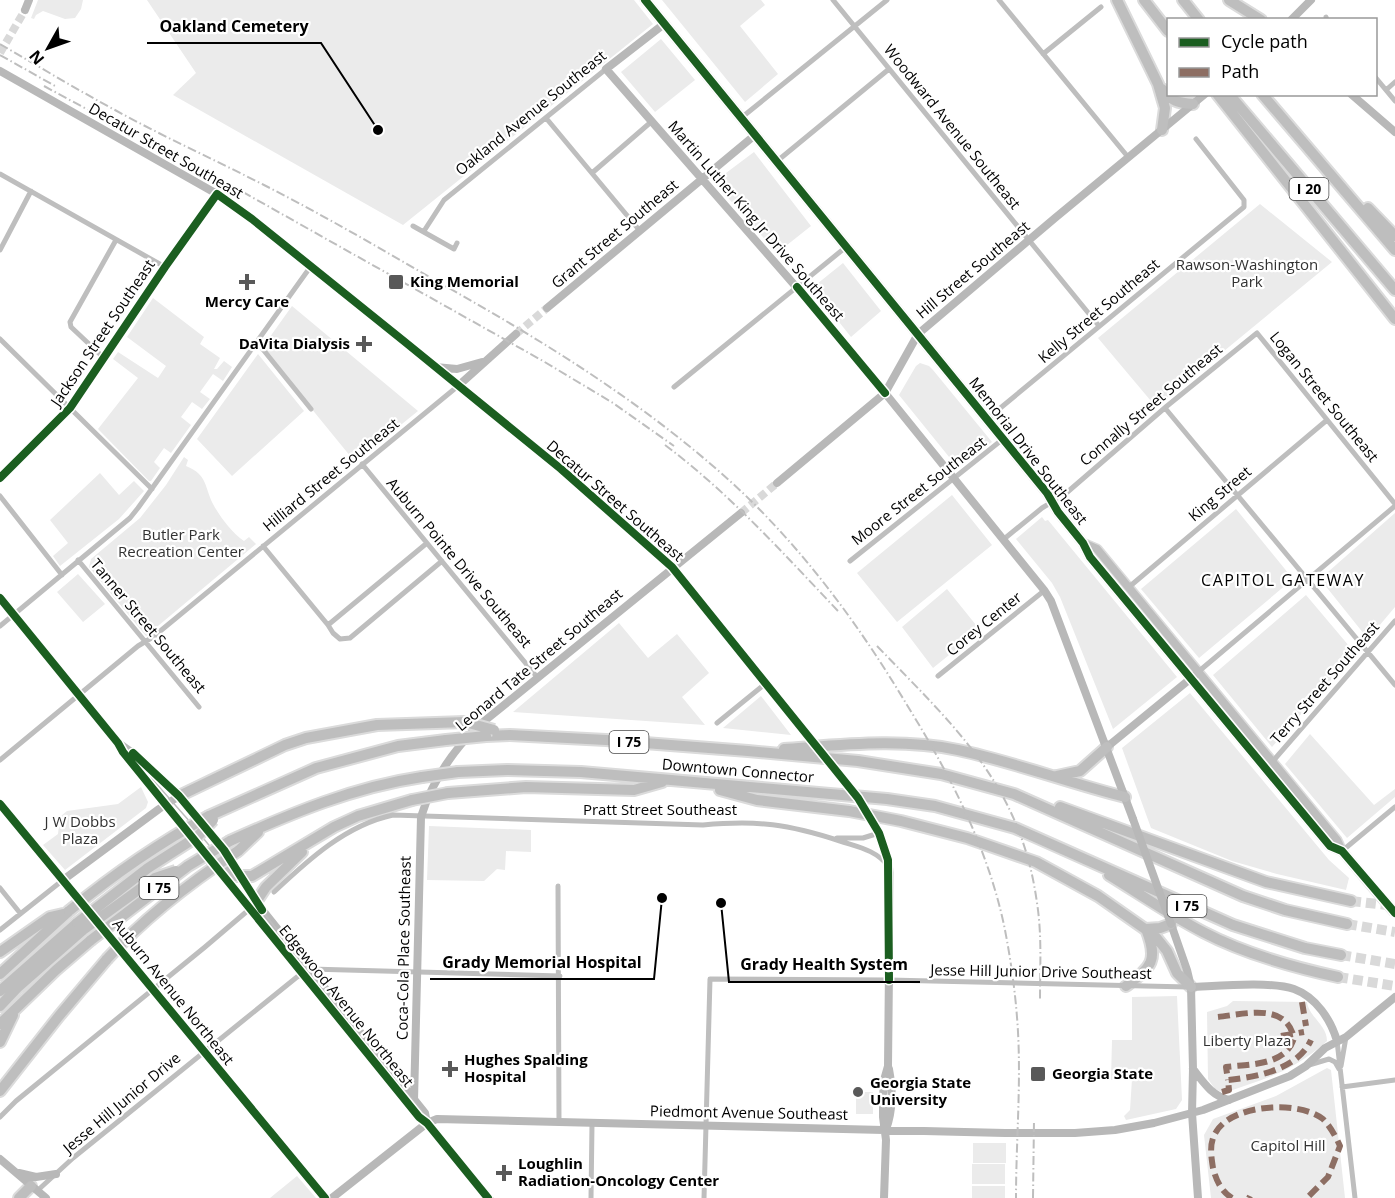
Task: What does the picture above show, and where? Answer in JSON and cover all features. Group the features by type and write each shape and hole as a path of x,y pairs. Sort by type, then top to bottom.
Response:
{"highway":[{"path":"1117,0 1158,84 1165,108 1162,130"},
{"path":"1146,0 1167,23"},
{"path":"1146,0 1167,30"},
{"path":"1183,0 1197,18"},
{"path":"1229,0 1258,18"},
{"path":"1158,84 1167,95"},
{"path":"1168,96 1172,101 1195,103"},
{"path":"1219,96 1395,319"},
{"name":"I 20","path":"1231,96 1393,288"},
{"name":"I 20","path":"1264,96 1395,250"},
{"path":"1326,167 1395,236"},
{"path":"179,796 285,745 306,738 371,725 426,722 465,722 490,733"},
{"name":"Downtown Connector","path":"211,818 223,810 316,768 398,746 490,733 748,751 900,767 950,776 1014,794 1243,896 1285,910 1347,924"},
{"path":"748,751 842,745 935,747 966,753 1125,796"},
{"path":"1051,777 1080,771 1107,747"},
{"name":"Downtown Connector","path":"0,1024 92,940 188,866 230,841 335,797 371,787 458,772 538,770 623,775 911,802 991,820 1040,838 1233,925 1305,948 1341,955"},
{"path":"213,864 228,873 241,877 252,876 358,816 412,800 448,794 526,787 634,790 670,780"},
{"path":"693,782 757,800 901,821 983,843 1036,862 1098,896 1146,929 1163,945 1177,973 1191,987"},
{"path":"1014,794 1095,819 1266,882 1351,901"},
{"path":"0,991 148,868 198,836 211,818"},
{"name":"I 75","path":"0,974 67,912 104,882 138,858 211,818"},
{"path":"0,1091 107,959 188,886 238,851 264,825"},
{"path":"253,906 266,887 288,864 320,837"},
{"path":"1040,838 1079,858 1204,932 1258,955 1305,970 1338,977"},
{"path":"0,1006 80,926 155,878 188,866"},
{"path":"0,952 50,917 67,912"},
{"path":"1146,929 1170,926"},
{"path":"1126,986 1144,973 1153,960 1146,929"},
{"path":"0,1042 18,1006"},
{"path":"19,1198 38,1191"},
{"path":"28,1198 38,1191"}],"main road":[{"path":"25,9 29,0"},
{"name":"Memorial Drive Southeast","path":"645,0 1003,439 1053,502 1058,512 1083,543 1090,557 1330,846 1342,851"},
{"path":"1293,18 1309,1"},
{"name":"Oakland Avenue Southeast","path":"606,69 664,24"},
{"name":"Martin Luther King Jr Drive Southeast","path":"606,69 797,287 1045,590 1125,796"},
{"name":"Decatur Street Southeast","path":"0,72 217,194 311,266 561,469 672,567 858,798 879,833 889,868 888,1066 891,1080 891,1117 886,1129 884,1198"},
{"name":"Hill Street Southeast","path":"777,483 885,393 918,334 1203,96"},
{"path":"1353,96 1395,132"},
{"name":"Grant Street Southeast","path":"547,308 755,135"},
{"name":"Jackson Street Southeast","path":"0,477 70,408 217,194"},
{"path":"458,386 516,334"},
{"path":"435,367 459,369 486,361"},
{"path":"672,567 741,513"},
{"name":"Memorial Drive Southeast","path":"1083,543 1097,549 1273,761 1337,840 1342,851 1395,913"},
{"name":"Leonard Tate Street Southeast","path":"421,817 436,777 457,748 477,727 672,567"},
{"name":"Edgewood Avenue Northeast","path":"0,598 213,864 253,906 425,1113 427,1123"},
{"path":"1107,747 1198,672"},
{"name":"Edgewood Avenue Northeast","path":"118,743 141,759 179,796 224,850 241,877 253,906"},
{"path":"63,880 179,796"},
{"path":"1125,796 1191,987 1192,1113 1198,1198"},
{"name":"Auburn Avenue Northeast","path":"0,804 325,1198"},
{"name":"Coca-Cola Place Southeast","path":"414,1101 421,817"},
{"name":"Edgewood Avenue Northeast","path":"306,971 419,1117 427,1123 488,1198"},
{"path":"1191,987 1272,986 1293,989 1308,997 1319,1008 1333,1028 1337,1041"},
{"name":"Piedmont Avenue Southeast","path":"332,1198 427,1123 443,1118 592,1124 969,1132 1075,1133 1125,1128 1192,1113 1279,1081 1306,1066 1325,1048 1346,1037 1395,997"},
{"path":"1193,1069 1214,1094 1230,1100"},
{"path":"401,1085 414,1080"},
{"path":"0,1159 38,1191"},
{"path":"14,1171 36,1177 56,1174"}],"street":[{"name":"Woodward Avenue Southeast","path":"833,0 1099,326"},
{"path":"741,118 887,0"},
{"path":"999,0 1128,157"},
{"path":"1043,54 1101,7"},
{"name":"Oakland Avenue Southeast","path":"424,231 444,200 606,69"},
{"path":"776,162 889,69"},
{"path":"1377,79 1395,101"},
{"path":"1386,90 1395,82"},
{"path":"546,118 639,231"},
{"path":"592,173 651,122"},
{"name":"Kelly Street Southeast","path":"987,419 1244,207 1244,200 1196,139"},
{"path":"0,174 165,267"},
{"path":"0,250 31,191"},
{"path":"413,226 454,249 457,243"},
{"path":"104,358 71,327 70,322 116,240"},
{"path":"674,387 846,247"},
{"path":"0,626 130,518 311,266"},
{"name":"Connally Street Southeast","path":"1004,539 1042,508 1064,495 1257,333"},
{"name":"Logan Street Southeast","path":"1257,333 1395,505"},
{"path":"0,339 152,489"},
{"path":"257,342 311,409"},
{"name":"Hilliard Street Southeast","path":"0,760 458,386"},
{"path":"1165,408 1395,685"},
{"name":"King Street","path":"1129,587 1327,420"},
{"name":"Moore Street Southeast","path":"850,561 1003,439"},
{"name":"Auburn Pointe Drive Southeast","path":"362,464 537,677"},
{"path":"0,496 62,574"},
{"path":"1198,672 1395,505"},
{"path":"328,626 427,543"},
{"path":"263,546 338,638 346,639 442,561"},
{"name":"Tanner Street Southeast","path":"78,560 199,706"},
{"name":"Corey Center","path":"938,676 1045,590"},
{"name":"Terry Street Southeast","path":"1273,761 1395,621"},
{"path":"717,723 765,684"},
{"path":"1342,851 1395,807"},
{"name":"Pratt Street Southeast","path":"274,892 320,851 376,819 393,815 703,825 751,822 792,826 875,853 889,868"},
{"path":"829,837 862,838 879,833"},
{"path":"0,930 63,880"},
{"path":"558,886 559,1123"},
{"path":"0,888 20,914"},
{"path":"0,1117 16,1101 253,906"},
{"path":"306,971 417,971 560,976"},
{"name":"Jesse Hill Junior Drive","path":"38,1191 204,1051 306,971"},
{"name":"Jesse Hill Junior Drive Southeast","path":"705,1125 710,979 889,980 1191,987"},
{"path":"1340,1073 1346,1037"},
{"path":"1337,1041 1355,1198"},
{"path":"1306,1066 1329,1059 1335,1062 1340,1073"},
{"path":"1342,1087 1395,1080"},
{"path":"591,1198 592,1124"},
{"path":"704,1198 705,1125"}],"green space":[{"path":"38,0 83,0 81,9 75,18 65,19 43,11 34,19 31,18"},
{"path":"147,0 634,0 653,24 403,225 173,95 196,73"},
{"path":"662,0 761,0 765,5 740,26 778,74 745,102"},
{"path":"661,39 695,80 655,112 621,72"},
{"path":"754,152 811,226 777,253 714,182"},
{"name":"Rawson-Washington Park","path":"1260,204 1332,262 1156,407 1098,338"},
{"path":"843,263 881,311 851,337 812,288"},
{"path":"153,298 204,337 200,344 220,358 214,369 217,369 224,361 232,367 223,381 213,374 200,392 210,399 202,409 192,402 181,417 191,425 171,453 164,448 154,462 160,468 149,481 98,429 138,378 113,359 118,352 158,378 166,366 127,337"},
{"path":"292,306 418,411 355,462 262,348"},
{"path":"258,354 304,411 232,476 197,439"},
{"path":"920,363 933,370 992,442 958,468 899,395"},
{"name":"Butler Park Recreation Center","path":"184,457 188,460 186,466 202,477 213,504 235,534 244,541 249,537 256,544 146,636 89,567 91,559 140,518"},
{"path":"100,473 119,495 134,481 144,491 119,519 60,566 53,556 68,543 50,520"},
{"path":"952,495 992,545 897,622 857,573"},
{"path":"1236,509 1293,579 1199,658 1141,589"},
{"path":"1395,513 1395,607 1368,639 1320,579"},
{"path":"1042,517 1045,521 1048,520 1177,677 1113,729 1060,597 1052,583 1016,539"},
{"path":"78,574 105,604 83,622 57,592"},
{"path":"947,589 980,630 933,668 902,627"},
{"path":"1306,595 1355,653 1272,747 1213,675"},
{"path":"619,623 648,658 677,634 709,673 682,697 705,725 513,712"},
{"path":"1190,693 1329,860 1349,878 1346,890 1232,861 1151,828 1122,748"},
{"path":"761,696 791,735 723,728"},
{"path":"1310,734 1374,805 1395,789 1395,797 1347,838 1285,764"},
{"name":"J W Dobbs Plaza","path":"141,787 148,802 146,808 65,870 43,845 58,834 59,824 56,820 67,811 118,804"},
{"path":"429,826 531,830 531,852 506,851 505,870 497,869 484,881 427,880"},
{"path":"1177,996 1182,1100 1176,1109 1126,1120 1124,1116 1130,1110 1132,1079 1111,1080 1112,1040 1132,1040 1132,997"},
{"name":"Liberty Plaza","path":"1233,1001 1307,1002 1324,1030 1327,1041 1291,1067 1224,1093 1215,1089 1208,1079 1207,1012 1227,1006"},
{"name":"Capitol Hill","path":"1327,1068 1331,1070 1345,1198 1211,1198 1204,1135 1213,1119 1276,1096"},
{"path":"856,1092 873,1092 873,1114 856,1114"},
{"path":"973,1143 1006,1143 1006,1163 973,1163"},
{"path":"972,1164 1005,1164 1005,1184 972,1184"},
{"path":"297,1176 316,1198 270,1198"},
{"path":"972,1186 1005,1186 1005,1198 972,1198"}],"tunnel":[{"path":"0,53 25,10"},
{"path":"516,334 547,308"},
{"path":"741,513 777,483"},
{"path":"1351,901 1395,906"},
{"path":"1347,924 1395,932"},
{"path":"1341,955 1395,964"},
{"path":"1338,977 1395,986"}],"tram line":[{"path":"0,595 131,755 191,823 493,1198"},
{"path":"0,808 321,1198"}],"railway":[{"path":"0,44 133,120 327,219 555,351 634,404 709,463 745,495 791,543 833,594 907,705 952,784 988,867 1004,925 1017,1019 1019,1073 1016,1198"},
{"path":"0,55 55,86"},
{"path":"44,86 105,119"},
{"path":"99,111 543,361 613,403 674,446"},
{"path":"665,445 689,463 733,503 838,611"},
{"path":"877,646 958,732 1000,791 1016,824 1029,861 1039,915 1040,999"},
{"path":"1033,1198 1034,1120"}],"marked path":[{"path":"1302,1002 1306,1026"},
{"path":"1218,1017 1252,1013 1274,1015 1283,1019 1290,1027 1294,1038 1290,1047 1275,1059 1256,1064 1226,1067 1228,1080"},
{"path":"1281,1036 1304,1032"},
{"path":"1222,1092 1229,1090 1228,1080 1264,1074 1287,1065 1305,1050 1311,1040"},
{"path":"1232,1198 1220,1185 1213,1168 1211,1145 1216,1132 1236,1115 1266,1108 1283,1107 1312,1113 1323,1119 1340,1146 1328,1177 1307,1198"}],"cycle path":[{"path":"645,0 1047,493 1058,512 1083,543 1090,557 1330,846 1342,851 1395,913"},
{"path":"0,478 70,408 217,194 252,219 561,469 672,567 858,798 879,833 888,860 889,980"},
{"path":"797,287 885,393"},
{"path":"0,598 419,1117 427,1123 488,1198"},
{"path":"133,753 179,796 224,850 262,910"},
{"path":"0,804 325,1198"}],"place":[{"name":"Oakland Cemetery","path":"378,130"},
{"name":"Mercy Care","path":"247,282"},
{"name":"King Memorial","path":"396,282"},
{"name":"DaVita Dialysis","path":"364,344"},
{"name":"Grady Memorial Hospital","path":"662,898"},
{"name":"Grady Health System","path":"721,903"},
{"name":"Hughes Spalding Hospital","path":"450,1069"},
{"name":"Georgia State","path":"1038,1074"},
{"name":"Georgia State University","path":"858,1092"},
{"name":"Loughlin Radiation-Oncology Center","path":"504,1173"}],"district":[{"name":"CAPITOL GATEWAY","path":"1283,580"}]}
